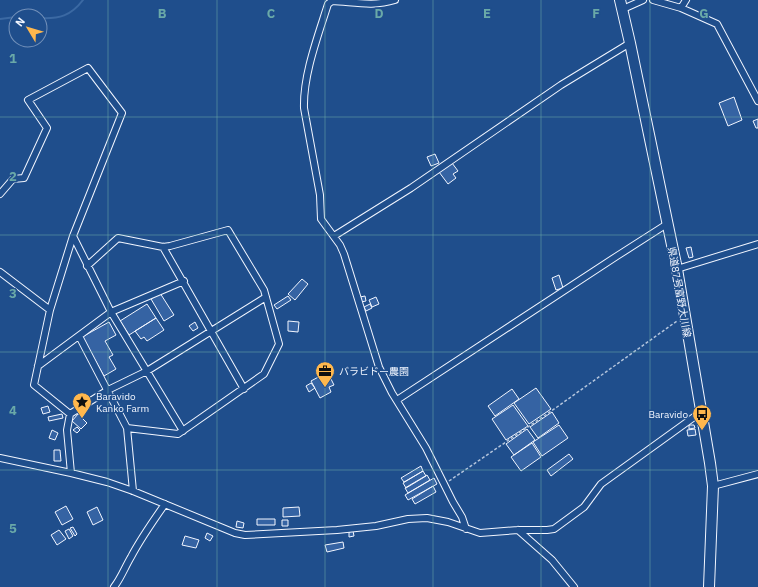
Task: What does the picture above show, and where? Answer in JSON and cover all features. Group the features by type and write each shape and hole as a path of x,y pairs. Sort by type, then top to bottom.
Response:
{"main road":[{"name":"県道87号富野大川線","path":"621,5 677,269 707,441 713,486 709,587"}],"street":[{"path":"394,0 383,4 354,4 332,1 328,4 314,49 304,95 304,108 320,195 322,219 340,244 344,254 379,367 392,393 426,448 462,517 466,529"},
{"path":"621,5 643,0"},
{"path":"653,0 681,8 716,24 758,101"},
{"path":"681,8 686,0"},
{"path":"334,236 411,188 561,85 630,43"},
{"path":"0,194 13,179 24,178 47,128 28,100 88,68 122,113 73,236 50,310 34,385 70,414"},
{"path":"397,400 667,224"},
{"path":"87,266 118,238 170,246 228,230 264,290 279,344 264,374 178,434 127,428"},
{"path":"73,236 111,312 183,430"},
{"path":"677,269 758,244"},
{"path":"163,246 244,389"},
{"path":"0,272 50,310"},
{"path":"38,366 111,312 184,281"},
{"path":"71,473 66,430 70,414 108,390 147,371 266,297"},
{"path":"78,336 127,428 133,491"},
{"path":"0,458 107,482 133,491 235,533 245,535 337,530 376,526 408,519 428,518 448,522 480,533 518,530 547,530 560,526 584,507 601,484 701,412"},
{"path":"713,486 758,474"},
{"path":"114,587 119,581 144,532 165,504"},
{"path":"518,530 552,560 574,587"}],"path":[{"path":"444,484 557,407 685,316"}],"building":[{"path":"734,97 742,120 728,126 719,103"},
{"path":"758,119 758,128 756,128 753,121"},
{"path":"435,154 439,163 431,166 427,157"},
{"path":"452,163 458,171 453,174 456,178 448,184 439,172"},
{"path":"691,247 693,257 689,258 686,248"},
{"path":"559,275 563,288 556,290 552,278"},
{"path":"302,279 308,284 295,300 288,294"},
{"path":"160,293 174,315 164,321 151,299"},
{"path":"288,296 291,300 277,309 274,305"},
{"path":"365,296 366,301 361,302 360,297"},
{"path":"376,297 379,304 372,307 369,300"},
{"path":"147,304 156,318 129,335 120,321"},
{"path":"370,304 372,308 366,311 364,307"},
{"path":"156,318 164,330 147,341 144,337 141,339 135,331"},
{"path":"288,321 299,322 298,332 288,331"},
{"path":"109,322 116,335 105,341 113,355 109,357 116,369 104,376 82,337"},
{"path":"195,322 198,328 193,331 189,326"},
{"path":"324,374 325,376 329,375 334,385 329,387 331,392 320,398 311,381"},
{"path":"311,383 315,388 309,392 306,386"},
{"path":"536,388 551,409 529,424 514,403"},
{"path":"512,389 519,399 495,416 488,406"},
{"path":"513,405 528,426 506,440 492,419"},
{"path":"48,406 50,412 43,414 41,408"},
{"path":"552,412 559,423 538,438 530,427"},
{"path":"62,414 63,418 49,421 48,417"},
{"path":"78,414 87,423 81,429 72,421"},
{"path":"559,425 568,438 542,456 533,442"},
{"path":"689,425 694,425 695,428 689,429"},
{"path":"77,427 80,430 77,433 73,430"},
{"path":"527,429 535,440 514,455 506,444"},
{"path":"695,429 696,435 688,436 687,430"},
{"path":"52,430 58,433 55,440 49,438"},
{"path":"532,443 541,457 521,471 511,457"},
{"path":"54,450 60,450 61,461 54,461"},
{"path":"569,454 573,459 551,476 547,470"},
{"path":"421,466 423,471 404,482 401,478"},
{"path":"423,471 426,476 406,488 403,483"},
{"path":"427,475 430,480 408,493 405,488"},
{"path":"434,478 437,484 408,500 405,495"},
{"path":"433,486 436,492 415,504 412,499"},
{"path":"66,506 73,519 62,525 55,512"},
{"path":"97,507 103,520 93,525 87,512"},
{"path":"299,507 300,516 283,517 283,508"},
{"path":"257,519 275,519 275,525 257,525"},
{"path":"282,520 288,520 288,526 282,526"},
{"path":"237,521 244,523 243,528 236,527"},
{"path":"73,527 77,534 75,536 70,528"},
{"path":"69,529 73,536 69,539 65,531"},
{"path":"59,530 66,539 57,545 51,535"},
{"path":"353,531 354,536 349,537 349,532"},
{"path":"207,533 213,536 210,541 205,538"},
{"path":"185,536 199,540 196,548 182,545"},
{"path":"343,542 344,548 327,552 325,545"}],"waterway":[{"path":"48,18 59,17 69,13 74,10 83,0"},
{"path":"0,19 8,18"}],"place":[{"name":"バラビドー農園","path":"325,388"},
{"name":"Baravido Kanko Farm","path":"82,419"},
{"name":"Baravido","path":"702,431"}]}
